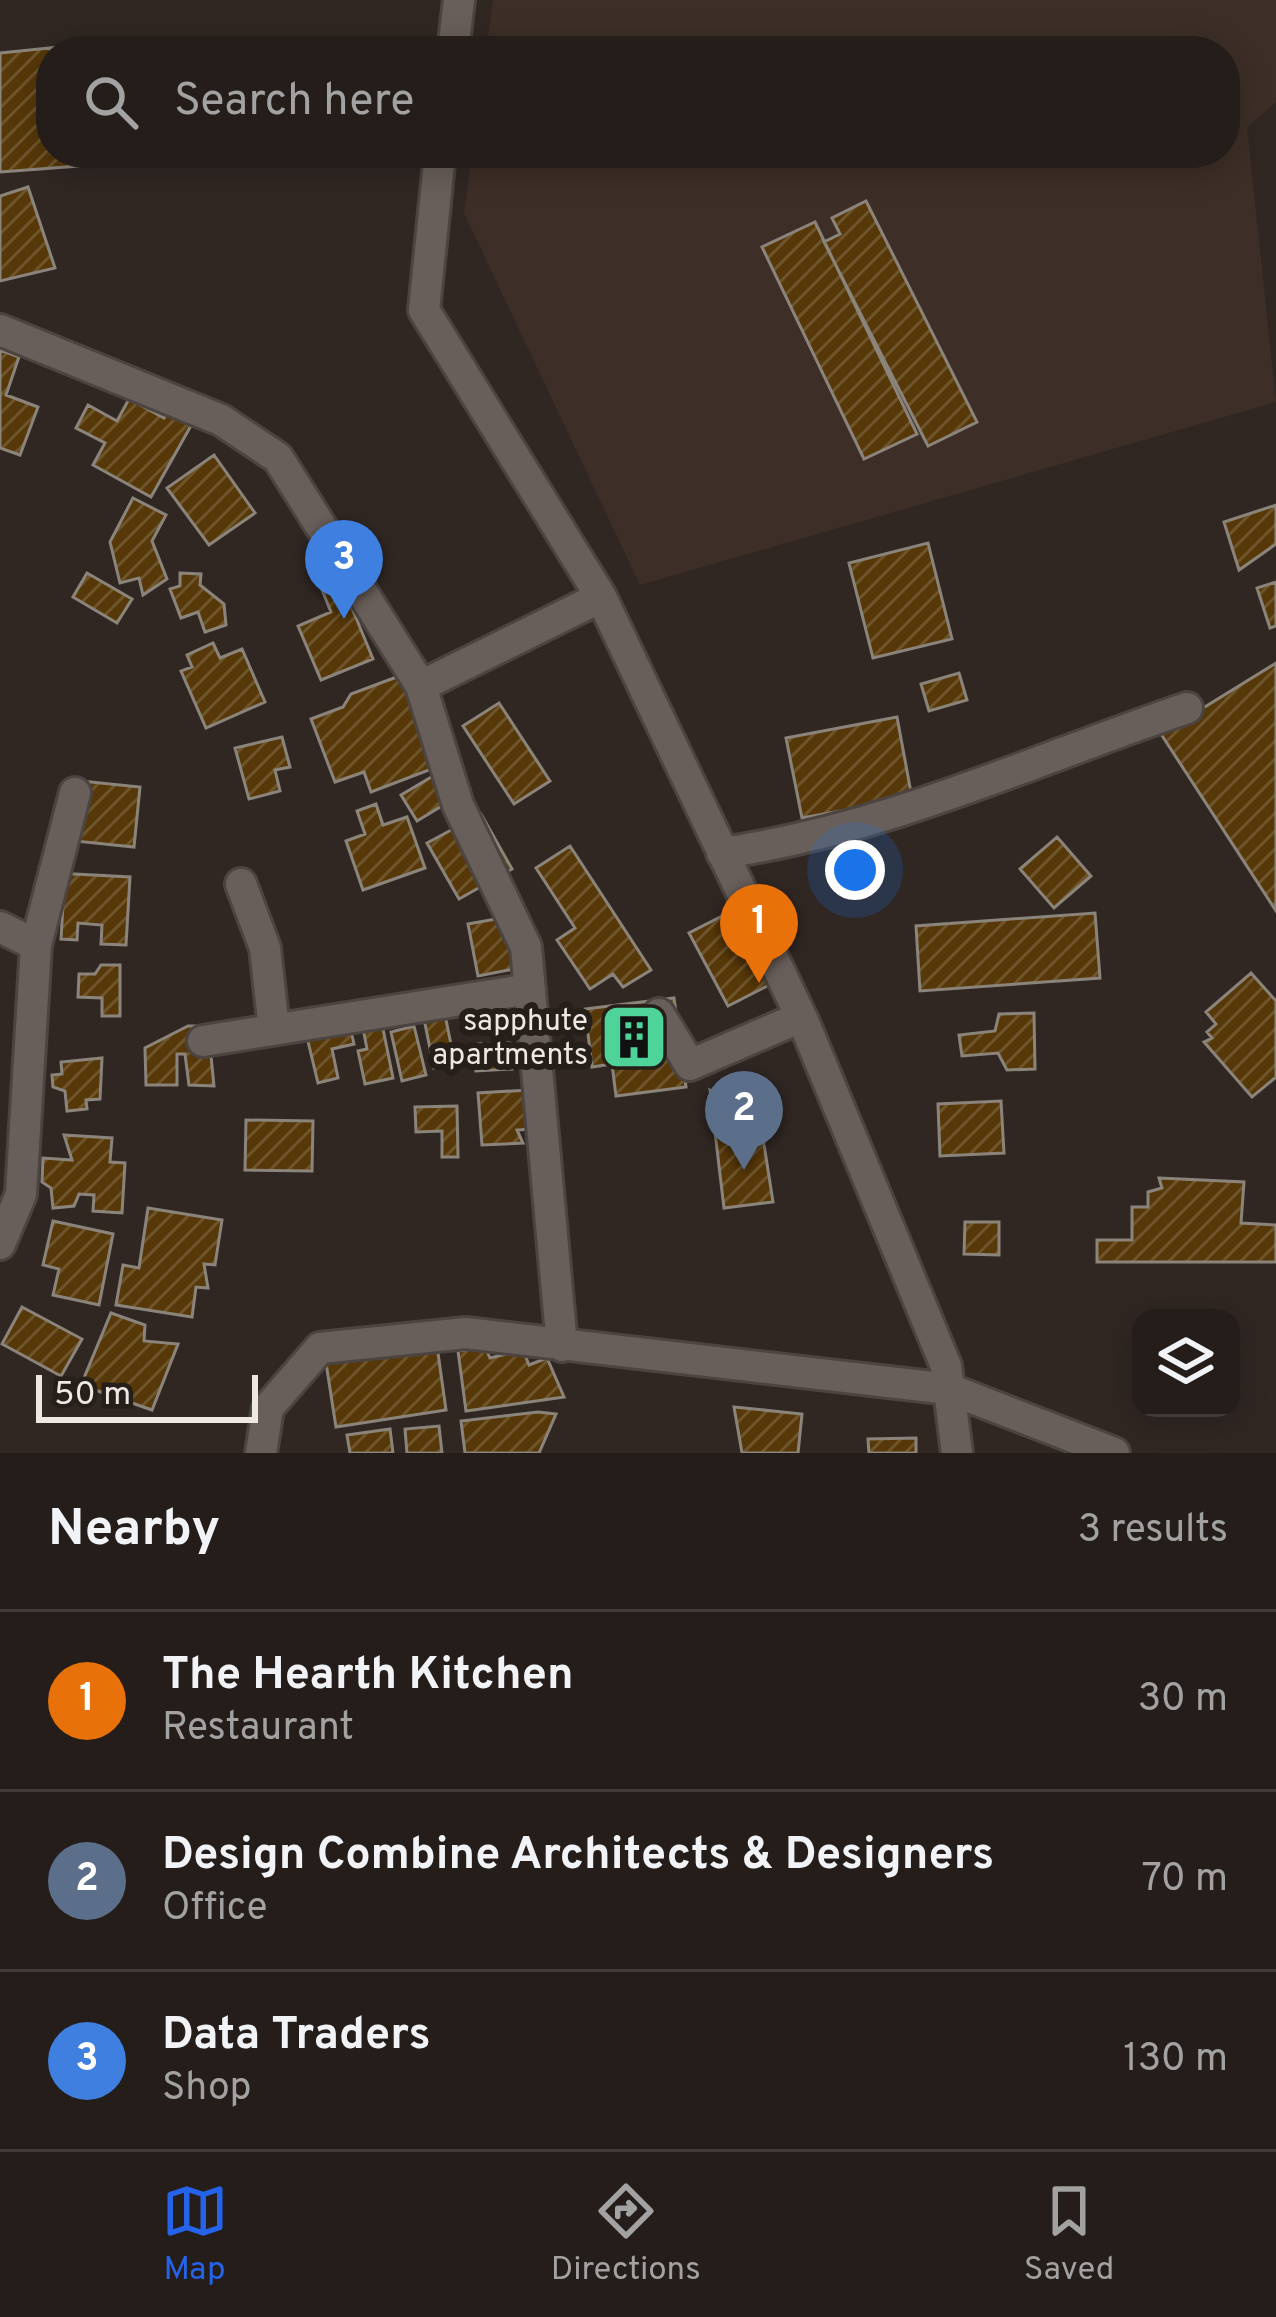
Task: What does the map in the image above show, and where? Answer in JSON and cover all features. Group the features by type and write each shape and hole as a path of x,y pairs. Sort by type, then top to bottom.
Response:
{"street":[{"path":"455,36 459,0"},
{"path":"438,168 424,310 601,597 801,1017 946,1366 957,1453"},
{"path":"0,330 221,420 278,458 421,686 458,805 526,947 562,1346"},
{"path":"421,686 601,597"},
{"path":"722,853 864,822 1187,708"},
{"path":"0,1244 36,945 75,793"},
{"path":"241,884 265,948 274,1029"},
{"path":"0,927 36,945"},
{"path":"203,1041 530,989"},
{"path":"659,1014 690,1065 801,1017"},
{"path":"261,1453 268,1408 320,1348 466,1334 949,1389 1114,1453"}],"shaded area":[{"path":"493,0 1276,0 1276,102 1247,127 1276,402 640,585 464,213 470,168 1240,168 1240,36 488,36"}],"building":[{"path":"36,49 36,168 53,168 0,172 0,53"},
{"path":"28,187 55,268 0,281 0,196"},
{"path":"866,201 977,422 928,446 824,242 840,234 832,218"},
{"path":"815,222 917,434 864,459 762,247"},
{"path":"0,350 19,357 6,395 38,407 20,455 0,448"},
{"path":"129,399 164,418 169,408 193,422 151,497 93,465 105,443 76,428 88,405 117,421"},
{"path":"214,455 255,513 209,545 167,488"},
{"path":"133,498 166,515 152,541 167,579 143,595 139,578 120,583 110,542"},
{"path":"1276,505 1276,544 1239,570 1224,522"},
{"path":"928,543 952,639 873,658 849,563"},
{"path":"333,562 373,659 321,680 298,626 331,612 314,570"},
{"path":"87,573 132,599 117,623 73,597"},
{"path":"180,573 201,574 200,585 224,604 226,625 205,632 198,612 181,618 170,589 180,586"},
{"path":"1276,582 1276,626 1270,628 1257,588"},
{"path":"213,643 220,658 242,649 265,702 206,728 181,671 192,667 187,655"},
{"path":"1276,663 1276,911 1161,734"},
{"path":"959,673 967,700 929,711 921,684"},
{"path":"402,675 437,767 371,792 364,772 335,782 311,719 343,707 351,694"},
{"path":"499,703 550,781 514,804 463,726"},
{"path":"897,717 912,798 802,818 786,738"},
{"path":"282,737 290,767 275,770 280,791 249,799 235,748"},
{"path":"455,763 470,789 417,821 401,795"},
{"path":"81,781 140,787 134,847 75,841"},
{"path":"376,804 383,825 407,817 425,868 363,890 346,841 365,834 357,811"},
{"path":"481,814 512,869 459,899 427,843"},
{"path":"1057,837 1091,876 1054,908 1020,869"},
{"path":"570,846 651,970 623,987 613,974 590,989 557,940 575,928 536,868"},
{"path":"56,873 130,877 126,945 101,944 102,925 78,923 77,940 61,939 63,905 54,904"},
{"path":"734,910 773,983 728,1006 689,933"},
{"path":"1095,913 1100,978 920,991 916,926"},
{"path":"524,914 534,965 478,976 468,924"},
{"path":"101,965 120,965 120,1016 102,1016 102,998 78,997 79,974 95,974"},
{"path":"1251,973 1276,1001 1276,1077 1252,1097 1204,1042 1212,1038 1207,1032 1216,1024 1206,1012"},
{"name":"sapphute apartments","path":"674,998 686,1087 616,1096 612,1064 592,1067 585,1009"},
{"path":"520,1002 523,1026 496,1029 487,1006"},
{"path":"1034,1013 1035,1069 1007,1070 998,1053 962,1056 959,1035 995,1031 999,1014"},
{"path":"445,1015 455,1064 434,1068 424,1019"},
{"path":"349,1022 354,1044 332,1049 338,1078 318,1083 306,1033"},
{"path":"382,1024 393,1078 365,1084 358,1051 367,1049 363,1028"},
{"path":"188,1026 208,1026 214,1086 189,1085 185,1054 177,1054 177,1085 146,1085 145,1048"},
{"path":"414,1026 426,1075 402,1081 391,1032"},
{"path":"511,1043 512,1069 476,1071 475,1044"},
{"path":"102,1058 100,1099 86,1100 87,1109 67,1111 65,1091 53,1087 52,1075 62,1074 61,1062"},
{"path":"529,1090 531,1129 517,1130 523,1143 482,1145 478,1093"},
{"path":"710,1090 729,1099 731,1116 763,1138 773,1202 724,1208"},
{"path":"1001,1101 1004,1153 940,1156 938,1104"},
{"path":"457,1106 458,1157 442,1157 442,1131 416,1132 415,1107"},
{"path":"246,1120 313,1121 312,1171 245,1170"},
{"path":"64,1135 112,1138 110,1162 125,1163 122,1213 93,1211 94,1195 79,1194 74,1206 53,1208 51,1188 42,1182 43,1158 72,1160"},
{"path":"1159,1178 1244,1182 1241,1223 1276,1225 1276,1262 1097,1262 1097,1240 1132,1240 1132,1207 1148,1207 1148,1192 1162,1188"},
{"path":"148,1208 222,1220 215,1265 204,1264 208,1288 196,1287 192,1317 116,1305 123,1265 139,1268"},
{"path":"53,1221 113,1234 99,1305 53,1295 59,1269 43,1265"},
{"path":"965,1222 999,1222 999,1255 964,1254"},
{"path":"22,1307 82,1339 61,1376 2,1344"},
{"path":"111,1313 145,1325 144,1341 178,1344 152,1410 81,1385"},
{"path":"437,1346 446,1410 336,1427 326,1363"},
{"path":"485,1347 490,1358 523,1350 529,1365 547,1358 564,1397 466,1411 458,1351"},
{"path":"734,1407 802,1414 798,1453 742,1453"},
{"path":"556,1414 539,1453 465,1453 461,1421"},
{"path":"439,1426 442,1453 407,1453 405,1429"},
{"path":"390,1429 393,1453 350,1453 347,1435"},
{"path":"916,1438 916,1453 869,1453 868,1439"}],"place":[{"name":"Data Traders","path":"344,619"},
{"name":"The Hearth Kitchen","path":"759,983"},
{"name":"sapphute apartments","path":"634,1037"},
{"name":"Design Combine Architects & Designers","path":"744,1170"}]}
